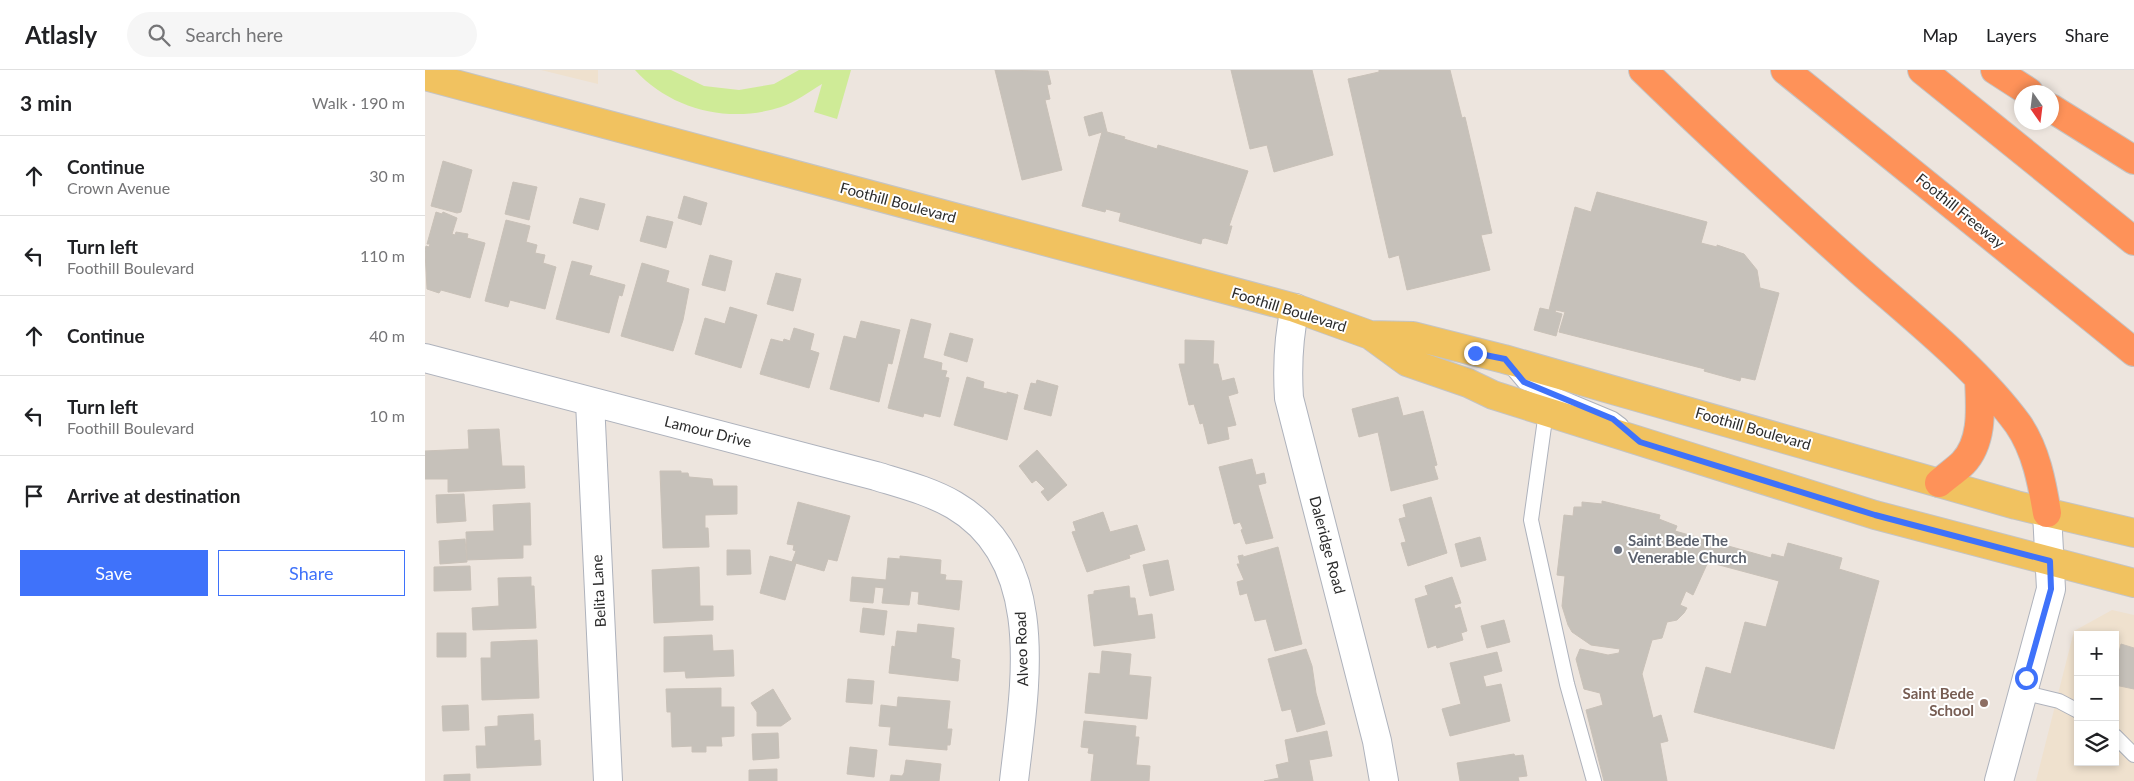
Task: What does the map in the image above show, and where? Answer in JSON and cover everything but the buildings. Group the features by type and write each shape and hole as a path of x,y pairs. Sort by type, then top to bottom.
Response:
{"highway":[{"path":"1643,70 1752,175 1979,379 2018,424 2032,450 2042,482 2047,513"},
{"name":"Foothill Freeway","path":"1785,70 2134,352"},
{"path":"1922,70 2134,241"},
{"path":"1995,70 2018,85"},
{"path":"2059,113 2134,160"},
{"path":"1939,483 1965,462 1976,440 1980,421 1979,379"}],"main road":[{"name":"Foothill Boulevard","path":"425,76 1295,308 1370,335 1407,362 1468,383 1493,395 1875,515 2134,583"},
{"name":"Foothill Boulevard","path":"1370,335 1413,336 1505,359 2047,513 2134,533"}],"street":[{"name":"Daleridge Road","path":"1295,308 1289,336 1287,364 1289,398 1377,741 1384,781"},
{"name":"Lamour Drive","path":"425,358 902,484 955,506 982,527"},
{"name":"Belita Lane","path":"590,402 608,781"},
{"path":"1999,781 2051,589 2047,513"},
{"name":"Alveo Road","path":"982,527 1008,565 1017,589 1024,624 1025,673 1014,781"}],"lane":[{"path":"1505,359 1524,382 1613,419 1640,442"},
{"path":"1546,412 1531,520 1567,684 1594,781"},
{"path":"2023,692 2059,701 2074,709"},
{"path":"2119,740 2134,755"}],"shaded area":[{"path":"541,70 598,70 598,84"},
{"path":"2112,610 2134,615 2134,781 2036,781 2074,631"}],"green space":[{"path":"635,70 671,70 704,86 739,90 774,84 799,70 851,70 837,119 814,112 822,84 797,100 781,107 762,112 722,113 702,110 684,104 650,84"}],"place":[{"name":"Saint Bede The Venerable Church","path":"1618,550"},
{"name":"Saint Bede School","path":"1984,703"}],"route":[{"path":"1475,353 1505,359 1524,382 1613,419 1640,442 1875,515 2050,561 2051,589 2026,678"}]}
